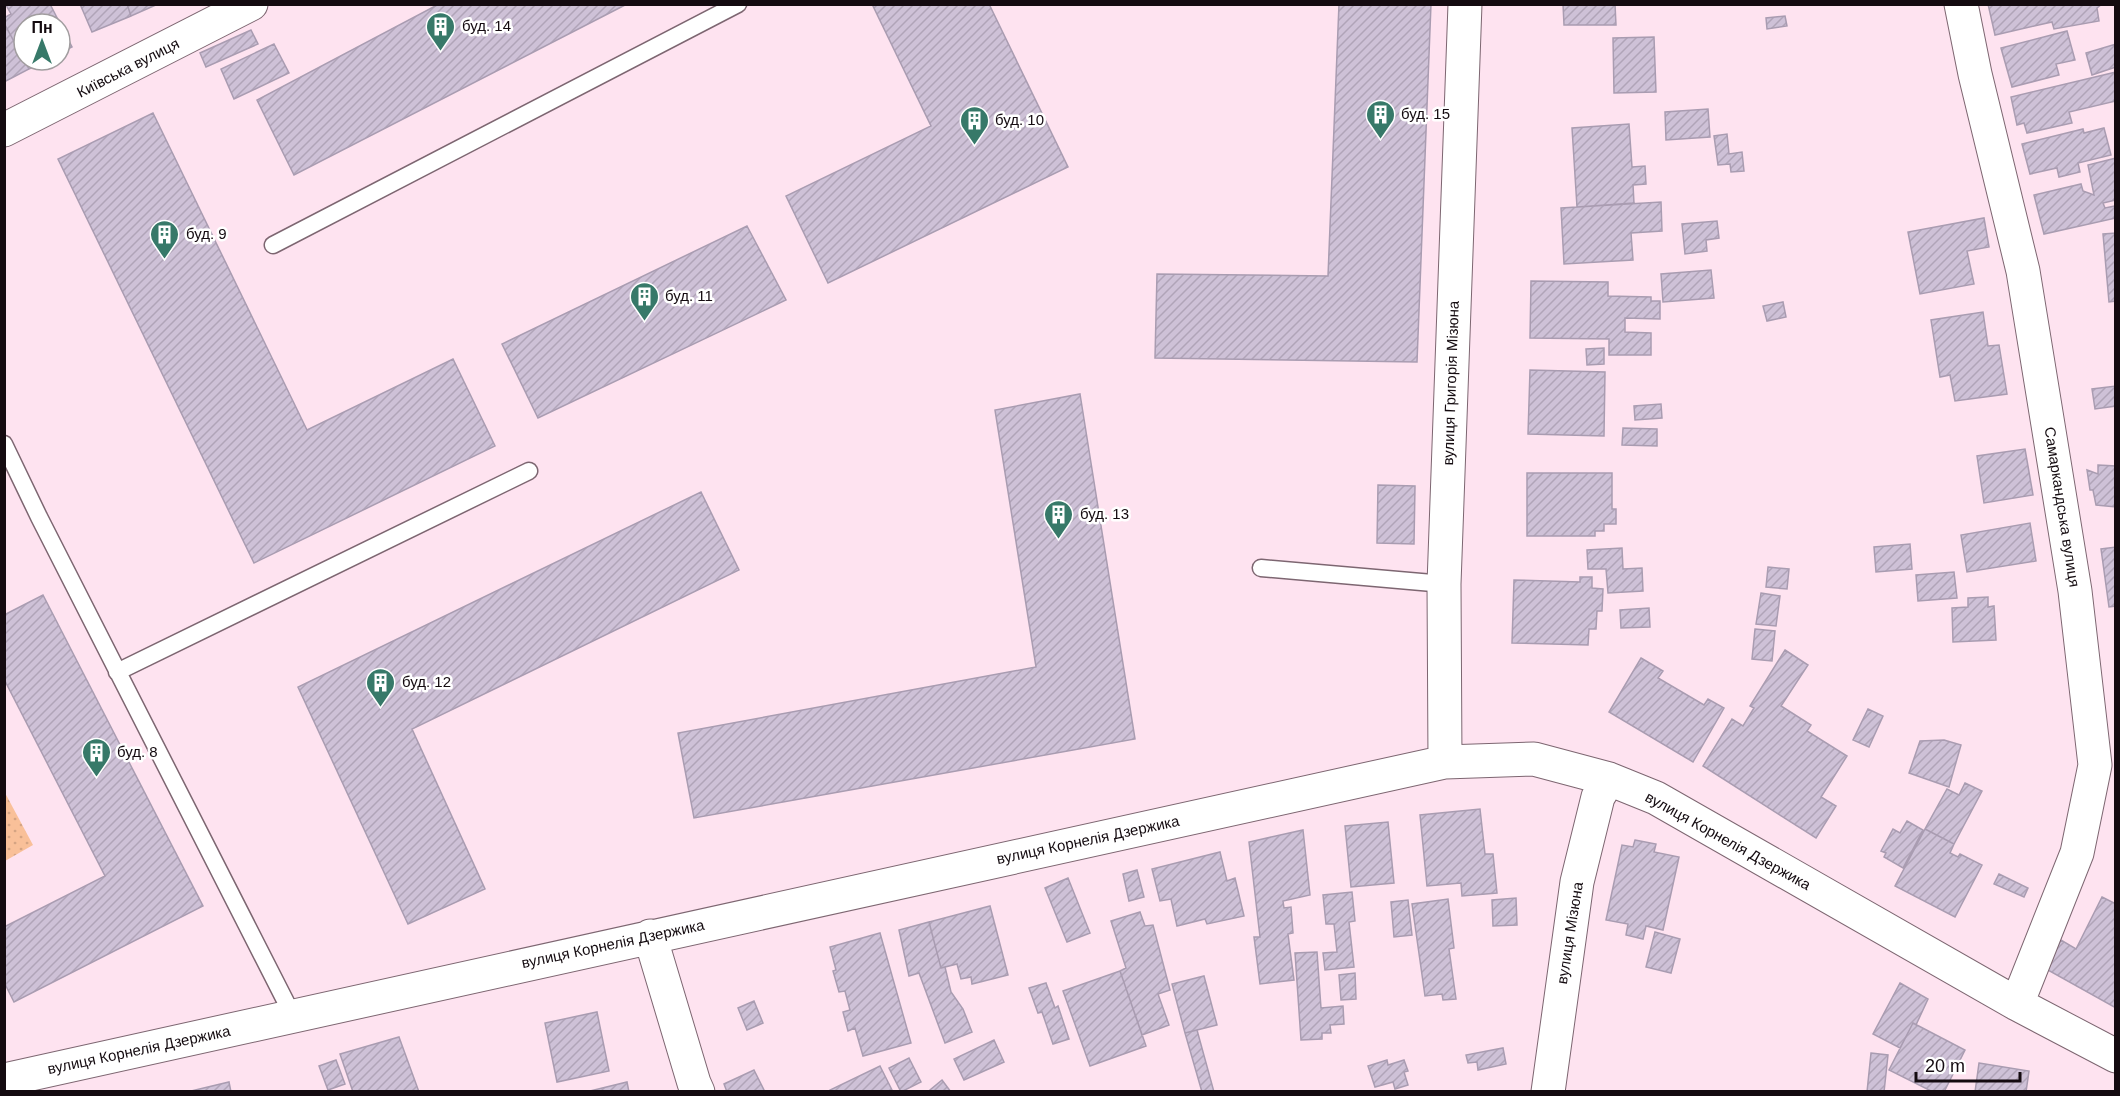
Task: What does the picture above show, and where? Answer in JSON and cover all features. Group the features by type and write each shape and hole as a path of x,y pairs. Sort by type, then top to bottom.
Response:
{"street":[{"name":"Київська вулиця","path":"4,130 251,4"},
{"name":"вулиця Григорія Мізюна","path":"1445,762 1444,584 1465,4"},
{"name":"Самаркандська вулиця","path":"1961,4 1975,74 2023,271 2075,591 2095,765 2077,853 2017,1004"},
{"name":"вулиця Корнелія Дзержика","path":"4,1080 1445,762 1534,759 1609,779 1656,798 2017,1004 2115,1056"},
{"name":"вулиця Мізюна","path":"1548,1092 1577,882 1598,797 1609,779"},
{"path":"650,936 698,1092"}],"lane":[{"path":"273,245 738,4"},
{"path":"4,444 117,672 293,1016"},
{"path":"117,672 529,471"},
{"path":"1261,568 1444,584"}],"shaded area":[{"path":"4,791 33,845 5,861 4,861"}],"building":[{"path":"50,4 54,12 12,12 12,38 4,23 4,18 11,14 6,5"},
{"path":"80,4 127,4 131,16 92,32"},
{"path":"127,4 158,4 131,16"},
{"name":"буд. 14","path":"439,4 627,4 294,175 257,100"},
{"name":"буд. 10","path":"872,4 989,4 1068,167 828,283 786,196 931,126"},
{"name":"буд. 15","path":"1339,4 1431,4 1417,362 1155,358 1157,274 1328,276"},
{"path":"1563,4 1615,4 1616,25 1564,25"},
{"path":"1988,4 2102,4 2097,8 2099,21 2054,29 2052,22 1995,35"},
{"path":"1785,16 1787,26 1767,29 1766,18"},
{"path":"4,23 12,38 12,72 23,72 4,82"},
{"path":"251,30 258,44 206,67 200,53"},
{"path":"2067,31 2075,60 2056,64 2059,75 2012,87 2001,48"},
{"path":"1654,37 1656,92 1614,93 1613,38"},
{"path":"274,44 289,73 234,99 221,69"},
{"path":"2116,44 2116,67 2092,75 2086,53"},
{"path":"2116,72 2116,101 2069,112 2072,123 2027,133 2024,123 2017,125 2011,97"},
{"path":"1708,109 1710,137 1666,140 1665,112"},
{"name":"буд. 9","path":"153,113 307,430 453,359 495,446 254,563 58,159"},
{"path":"1629,124 1632,167 1645,166 1646,184 1633,185 1634,203 1577,207 1572,128"},
{"path":"2104,128 2111,155 2078,163 2080,172 2059,177 2057,168 2030,174 2022,144 2083,129 2084,133"},
{"path":"1727,134 1729,154 1742,152 1744,171 1731,172 1730,164 1718,165 1714,136"},
{"path":"2116,158 2116,200 2103,203 2105,208 2115,206 2116,218 2044,234 2034,195 2081,184 2083,191 2094,195 2088,165"},
{"path":"1661,202 1662,231 1631,233 1633,260 1564,264 1561,208"},
{"path":"1984,218 1989,247 1967,251 1974,284 1920,294 1908,232"},
{"path":"1717,221 1719,238 1706,240 1707,251 1685,254 1682,224"},
{"name":"буд. 11","path":"747,226 786,300 538,418 502,344"},
{"path":"2116,233 2116,301 2109,302 2103,234"},
{"path":"1711,270 1714,298 1663,302 1661,274"},
{"path":"1531,281 1608,282 1608,296 1651,297 1651,301 1660,301 1660,319 1625,318 1625,332 1651,333 1651,355 1609,355 1609,339 1530,338"},
{"path":"1783,302 1786,317 1767,321 1763,306"},
{"path":"1983,312 1988,346 1999,345 2007,394 1955,401 1950,375 1940,377 1931,320"},
{"path":"1604,348 1604,364 1587,365 1586,349"},
{"path":"1530,370 1605,372 1604,436 1528,434"},
{"path":"2116,386 2116,406 2095,409 2092,389"},
{"name":"буд. 13","path":"1080,394 1135,739 694,818 678,733 1036,667 995,410"},
{"path":"1661,404 1662,418 1635,420 1634,406"},
{"path":"1623,428 1657,429 1657,446 1622,445"},
{"path":"2025,449 2033,495 1984,503 1977,456"},
{"path":"2098,465 2116,466 2116,507 2096,505 2093,490 2090,490 2087,470 2098,474"},
{"path":"1527,473 1612,473 1612,509 1616,509 1616,524 1604,524 1604,531 1595,531 1595,536 1527,536"},
{"path":"1378,485 1415,486 1414,544 1377,543"},
{"name":"буд. 12","path":"701,492 739,570 412,729 485,889 408,924 298,687"},
{"path":"2030,523 2036,561 1967,572 1961,535"},
{"path":"1910,544 1912,569 1876,572 1874,547"},
{"path":"2116,547 2116,606 2109,607 2101,549"},
{"path":"1622,548 1623,569 1642,568 1643,591 1608,593 1606,569 1588,569 1587,550"},
{"path":"1768,567 1789,569 1787,589 1766,587"},
{"path":"1954,572 1957,598 1918,601 1916,575"},
{"path":"1580,577 1592,577 1592,588 1603,589 1602,611 1597,611 1596,629 1589,629 1588,645 1512,643 1514,580 1580,582"},
{"path":"1761,593 1780,596 1776,626 1756,624"},
{"name":"буд. 8","path":"43,595 203,906 14,1002 4,982 4,927 105,876 4,679 4,615"},
{"path":"1988,597 1988,607 1994,606 1996,640 1953,642 1952,608 1968,607 1968,598"},
{"path":"1649,608 1650,627 1621,628 1620,610"},
{"path":"1755,629 1775,631 1772,661 1752,659"},
{"path":"1785,650 1808,665 1781,706 1811,725 1807,731 1847,756 1821,797 1836,806 1816,838 1703,766 1732,719 1743,726 1754,708 1750,706"},
{"path":"1641,658 1663,671 1658,678 1704,705 1708,699 1724,708 1693,762 1609,712"},
{"path":"1868,709 1883,716 1869,747 1853,740"},
{"path":"1944,740 1961,745 1949,787 1909,773 1920,741"},
{"path":"1965,783 1982,791 1954,844 1925,829 1947,789 1959,795"},
{"path":"1480,809 1485,854 1493,854 1497,893 1462,896 1461,883 1427,886 1420,815"},
{"path":"1907,821 1923,830 1903,868 1884,857 1886,853 1881,851 1893,829 1900,833"},
{"path":"1388,822 1394,883 1351,887 1345,826"},
{"path":"1925,829 1954,844 1950,853 1958,857 1960,854 1982,865 1955,917 1895,886"},
{"path":"1303,830 1310,895 1283,901 1284,908 1291,907 1293,933 1288,934 1294,980 1260,984 1254,937 1260,937 1249,842"},
{"path":"1635,840 1656,844 1654,852 1679,857 1663,930 1646,926 1643,939 1626,935 1628,924 1606,920 1622,845 1633,847"},
{"path":"1220,852 1227,881 1235,878 1244,916 1207,924 1205,919 1177,926 1171,899 1160,901 1152,869"},
{"path":"1137,870 1144,897 1129,901 1123,874"},
{"path":"1999,874 2028,888 2024,897 1994,884"},
{"path":"1068,878 1090,933 1067,942 1045,888"},
{"path":"1352,892 1355,921 1349,922 1354,967 1325,970 1323,953 1337,952 1334,924 1326,924 1323,895"},
{"path":"2102,897 2116,904 2116,1008 2046,969 2061,940 2076,949"},
{"path":"1516,898 1517,925 1493,926 1492,900"},
{"path":"1448,899 1454,948 1449,949 1456,999 1443,1000 1442,994 1425,996 1412,904"},
{"path":"1408,900 1412,935 1394,937 1391,902"},
{"path":"990,906 1008,975 972,984 971,977 961,979 957,964 941,968 929,922"},
{"path":"1140,912 1145,926 1153,925 1170,990 1158,994 1169,1025 1142,1035 1120,971 1126,968 1111,921"},
{"path":"929,922 941,968 945,967 951,992 963,1009 972,1032 945,1043 919,973 909,976 899,930"},
{"path":"1655,932 1680,939 1671,973 1646,967"},
{"path":"880,933 911,1043 863,1056 855,1028 848,1031 843,1012 850,1010 845,991 839,992 830,947"},
{"path":"1317,952 1321,1008 1343,1006 1344,1024 1330,1025 1331,1033 1322,1033 1322,1039 1301,1040 1295,953"},
{"path":"1120,971 1146,1046 1090,1066 1063,991"},
{"path":"1355,973 1356,999 1341,1000 1339,975"},
{"path":"1204,976 1217,1025 1185,1033 1172,984"},
{"path":"1046,983 1055,1008 1058,1006 1069,1039 1053,1044 1042,1012 1038,1013 1029,988"},
{"path":"1900,983 1928,999 1916,1025 1913,1023 1900,1048 1873,1034"},
{"path":"754,1001 763,1023 747,1030 738,1008"},
{"path":"597,1012 609,1071 557,1082 545,1023"},
{"path":"1913,1023 1965,1050 1944,1092 1933,1092 1889,1070"},
{"path":"1197,1030 1214,1092 1202,1092 1185,1033"},
{"path":"399,1037 419,1092 353,1092 340,1054"},
{"path":"994,1040 1004,1062 964,1080 954,1059"},
{"path":"1503,1048 1506,1064 1478,1070 1477,1062 1468,1063 1466,1055"},
{"path":"1871,1053 1888,1055 1884,1092 1867,1092"},
{"path":"909,1058 921,1082 901,1092 889,1068"},
{"path":"336,1060 345,1084 328,1090 319,1066"},
{"path":"1387,1060 1388,1065 1404,1060 1408,1071 1404,1072 1408,1085 1395,1089 1393,1082 1375,1087 1368,1066"},
{"path":"1979,1063 2029,1071 2026,1092 1975,1092"},
{"path":"880,1066 893,1092 831,1092 830,1090"},
{"path":"754,1070 765,1092 727,1092 724,1084"},
{"path":"942,1080 951,1092 931,1092 930,1090"},
{"path":"229,1082 231,1092 187,1092"},
{"path":"627,1082 629,1092 586,1092"}],"place":[{"name":"буд. 14","path":"441,52"},
{"name":"буд. 15","path":"1380,140"},
{"name":"буд. 10","path":"974,146"},
{"name":"буд. 9","path":"165,260"},
{"name":"буд. 11","path":"644,322"},
{"name":"буд. 13","path":"1059,540"},
{"name":"буд. 12","path":"381,708"},
{"name":"буд. 8","path":"96,778"}]}
